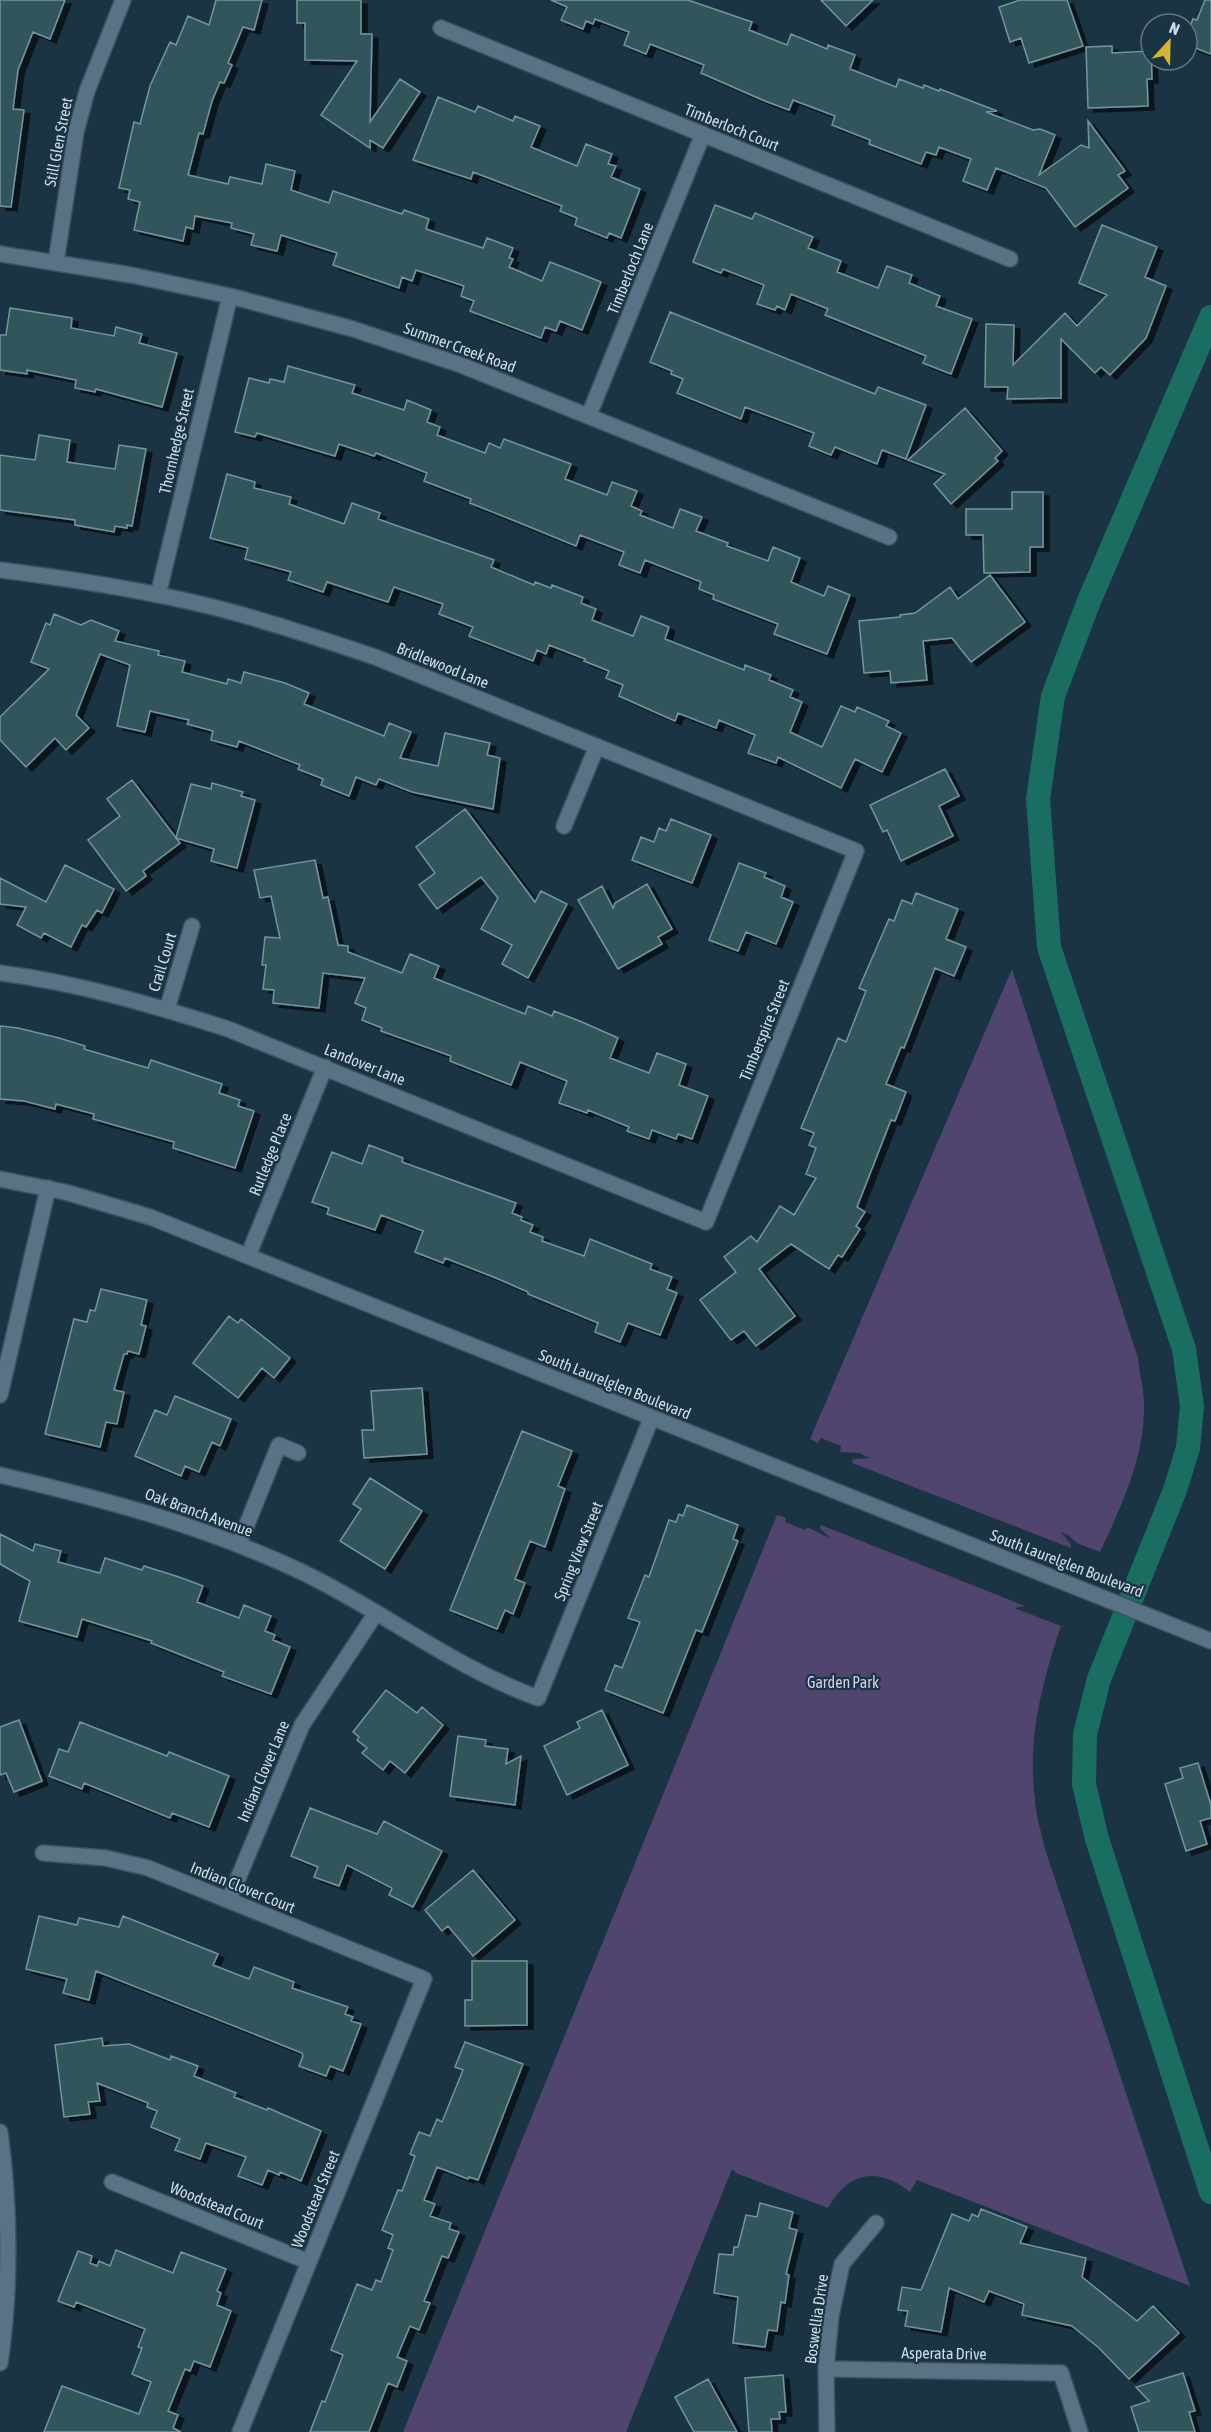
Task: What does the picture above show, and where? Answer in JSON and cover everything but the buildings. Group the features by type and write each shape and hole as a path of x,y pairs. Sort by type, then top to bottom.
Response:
{"street":[{"name":"Still Glen Street","path":"56,262 76,132 87,91 123,0"},
{"name":"Timberloch Court","path":"441,28 1010,259"},
{"name":"Timberloch Lane","path":"589,415 703,134"},
{"name":"Summer Creek Road","path":"0,254 56,262 230,296 353,329 461,365 889,537"},
{"name":"Thornhedge Street","path":"158,595 230,296"},
{"name":"Bridlewood Lane","path":"0,570 74,579 158,595 295,630 375,657 856,851"},
{"path":"564,826 597,746"},
{"name":"Timberspire Street","path":"706,1222 856,851"},
{"name":"Crail Court","path":"167,1009 192,926"},
{"name":"Landover Lane","path":"0,973 80,987 167,1009 228,1029 706,1222"},
{"name":"Rutledge Place","path":"249,1256 325,1067"},
{"name":"South Laurelglen Boulevard","path":"0,1179 48,1188 150,1217 1211,1641"},
{"path":"0,1395 48,1188"},
{"name":"Spring View Street","path":"538,1698 651,1419"},
{"path":"238,1544 279,1445 298,1453"},
{"name":"Oak Branch Avenue","path":"0,1475 99,1498 167,1518 238,1544 303,1573 463,1665 501,1684 538,1698"},
{"name":"Indian Clover Lane","path":"228,1900 298,1734 376,1613"},
{"name":"Indian Clover Court","path":"43,1853 106,1858 148,1868 424,1979"},
{"name":"Woodstead Street","path":"240,2432 424,1979"},
{"path":"0,2132 6,2216 6,2287 0,2363"},
{"name":"Woodstead Court","path":"112,2182 309,2262"},
{"name":"Boswellia Drive","path":"827,2432 826,2368 831,2316 842,2264 876,2223"},
{"name":"Asperata Drive","path":"826,2368 1061,2373 1080,2432"}],"green space":[{"path":"1012,969 1138,1358 1144,1404 1140,1443 1130,1481 1100,1552 1077,1543 1061,1532 1071,1548 852,1463 853,1459 870,1458 859,1453 840,1452 841,1446 821,1438 818,1443 810,1439"},
{"name":"Garden Park","path":"777,1515 786,1518 785,1522 805,1530 807,1527 831,1539 820,1528 821,1525 1025,1606 1014,1608 1061,1626 1042,1690 1035,1733 1033,1778 1037,1818 1044,1846 1190,2286 917,2180 910,2192 886,2178 875,2176 854,2180 836,2196 828,2208 736,2173 732,2169 626,2432 403,2432"}],"waterway":[{"path":"1211,317 1089,601 1053,696 1038,799 1049,947 1184,1349 1192,1406 1188,1448 1175,1490 1099,1679 1085,1734 1084,1784 1097,1839 1211,2192"}]}
